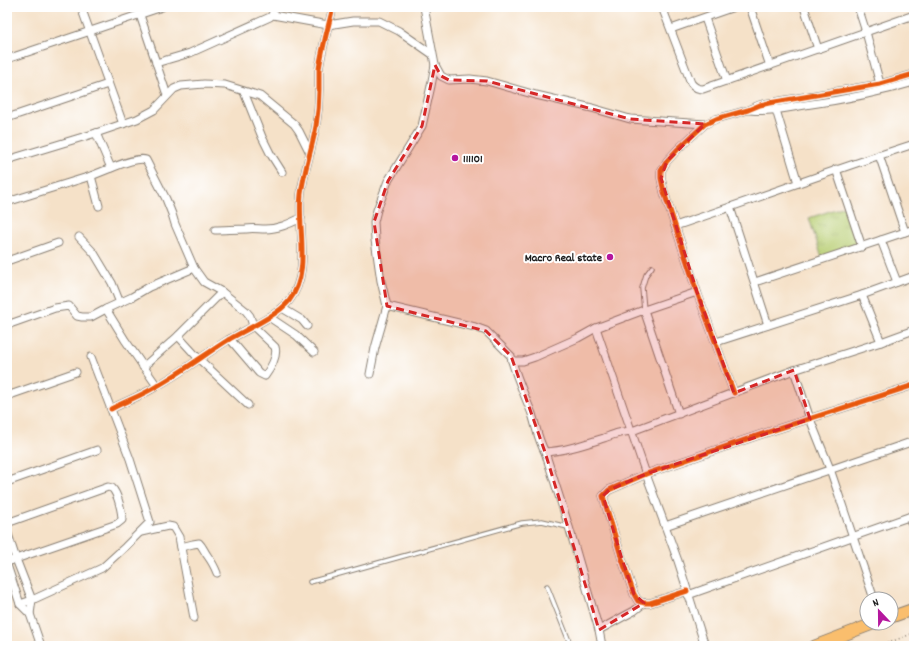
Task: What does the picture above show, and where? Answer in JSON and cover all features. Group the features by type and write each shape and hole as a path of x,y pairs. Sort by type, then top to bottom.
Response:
{"highway":[{"path":"899,614 914,609"},
{"path":"815,646 859,629"}],"street":[{"path":"81,7 123,124"},
{"path":"7,59 161,7"},
{"path":"272,7 274,12 273,15"},
{"path":"111,409 157,386 230,339 269,317 282,308 293,295 301,270 301,195 316,129 320,65 333,7"},
{"path":"370,374 375,348 387,306 381,281 375,240 375,216 388,181 422,126 431,86 434,65 424,7"},
{"path":"662,7 687,75 694,87 698,89 702,89 914,16"},
{"path":"671,29 734,7"},
{"path":"750,7 770,66"},
{"path":"804,7 818,49"},
{"path":"858,7 880,84"},
{"path":"140,15 167,95"},
{"path":"156,63 190,53 273,15 328,25 353,20 379,21 398,31 432,54"},
{"path":"704,18 727,80"},
{"path":"434,65 441,76 449,80 470,79 487,81 630,119 705,124"},
{"path":"734,393 697,292 675,226 664,192 661,171 667,161 678,149 705,124 716,119 748,110 769,102 880,84 914,74"},
{"path":"748,110 776,110 884,91 914,82"},
{"path":"7,118 108,84"},
{"path":"7,160 137,119 154,110 174,88 204,84 225,85 260,96 294,124 310,153"},
{"path":"244,92 262,137 282,172"},
{"path":"776,110 798,183"},
{"path":"96,133 111,168"},
{"path":"675,226 836,169 914,144"},
{"path":"879,156 905,232"},
{"path":"7,202 134,161 143,159 146,160 166,199 174,224 194,268 204,282 222,292 246,311 250,316 253,326 275,347 276,351 273,361 265,376 259,373 230,339"},
{"path":"836,169 862,246"},
{"path":"91,176 99,206"},
{"path":"730,207 768,325"},
{"path":"215,230 248,228 266,229 284,225 300,218"},
{"path":"755,282 914,229"},
{"path":"79,237 94,252 112,283 120,303"},
{"path":"882,240 897,282"},
{"path":"7,261 58,243"},
{"path":"7,325 55,308 69,306 77,316 91,317 149,287 194,268"},
{"path":"716,342 862,295 914,276"},
{"path":"143,367 178,336 222,292"},
{"path":"512,362 523,361 535,357 578,338 596,328 697,292"},
{"path":"862,295 881,342"},
{"path":"387,306 486,331 511,356 523,395 532,414 539,440 545,452 569,527 599,630 602,646"},
{"path":"106,308 125,340 157,386"},
{"path":"282,308 302,320 307,326"},
{"path":"644,310 679,414"},
{"path":"269,317 296,335 314,352"},
{"path":"596,328 646,474 678,561 705,646"},
{"path":"545,452 568,448 617,432 632,431 794,370 914,330"},
{"path":"178,336 199,359 248,405"},
{"path":"20,604 102,568 150,522 132,467 91,357"},
{"path":"794,370 810,419 830,469 871,591"},
{"path":"7,396 76,372"},
{"path":"914,385 646,474 609,490 603,496 634,594 638,601 644,603 650,603 688,593 912,516 914,530"},
{"path":"665,526 914,441"},
{"path":"7,482 96,450"},
{"path":"7,524 108,487 115,491 122,514 122,520 117,524 7,562"},
{"path":"141,532 168,526 173,527 179,537 194,618"},
{"path":"7,531 32,600 30,614"},
{"path":"181,547 200,543 213,562 217,573"},
{"path":"7,565 20,604 30,614 41,646"},
{"path":"599,630 634,611 644,603"}],"lane":[{"path":"644,310 642,288 646,275 652,267"},
{"path":"310,582 522,524 542,521 569,527"},
{"path":"547,586 571,646"}],"path":[{"path":"880,646 914,633"}],"highlighted area":[{"path":"435,65 441,76 449,80 487,81 630,119 705,124 667,161 661,178 697,292 734,393 794,370 810,419 646,474 609,490 603,496 634,594 644,603 599,630 545,452 511,356 486,331 387,306 374,222 388,181 422,126"}],"green space":[{"path":"845,206 858,246 822,258 809,218"}],"cycle path":[{"path":"111,409 152,389 228,340 277,312 289,301 296,289 302,263 301,194 317,122 320,61 333,7"},
{"path":"734,393 697,292 664,192 661,171 667,161 678,149 705,124 716,119 760,105 880,84 914,74"},
{"path":"687,591 650,603 638,601 634,594 622,559 603,496 609,490 646,474 759,435 914,385"}],"place":[{"name":"111101","path":"455,158"},
{"name":"Macro Real state","path":"610,257"}]}
